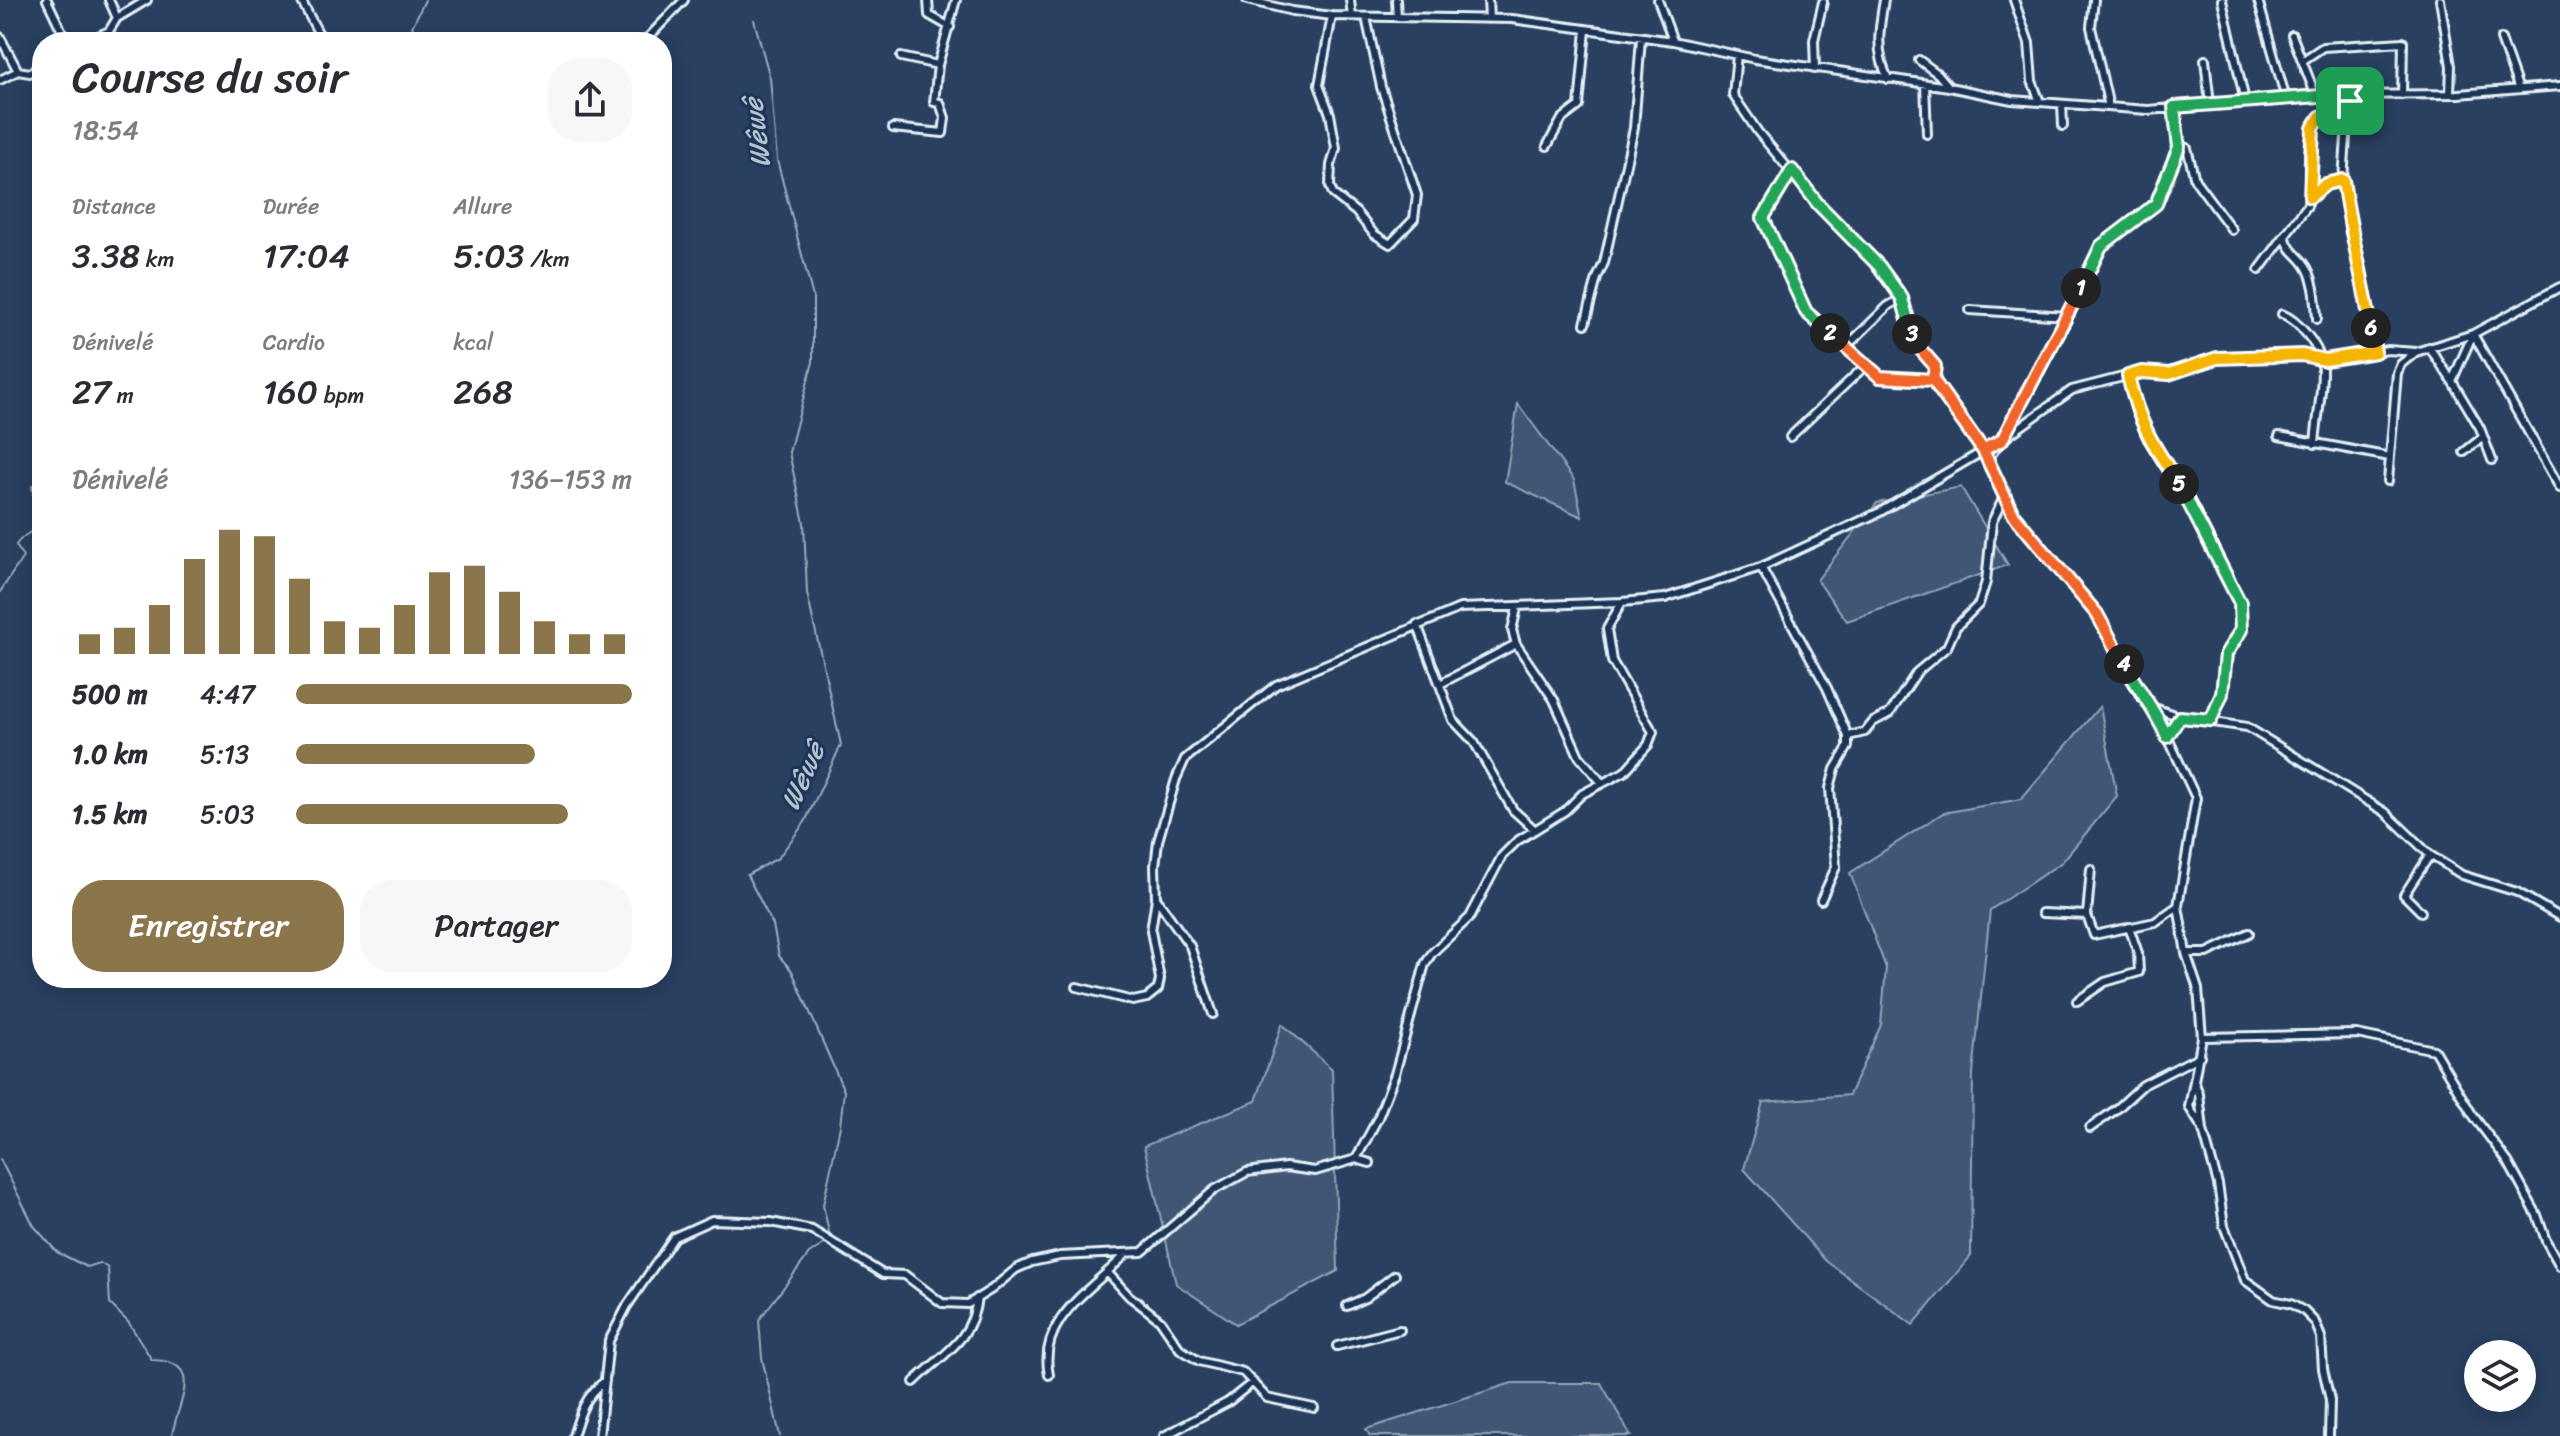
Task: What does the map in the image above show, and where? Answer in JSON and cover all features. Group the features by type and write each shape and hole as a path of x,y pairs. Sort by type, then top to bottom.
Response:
{"street":[{"path":"47,0 62,32"},
{"path":"109,0 117,18"},
{"path":"107,32 117,18 147,0"},
{"path":"301,0 319,32"},
{"path":"654,32 684,0"},
{"path":"928,0 929,15 950,27"},
{"path":"893,128 943,133 944,112 940,103 934,102 938,65 956,0"},
{"path":"1247,0 1292,11 1332,16 1489,19 1586,30 1673,41 1815,69 1949,87 2012,100 2148,110 2316,96 2349,98 2560,86"},
{"path":"1350,0 1352,17"},
{"path":"1396,0 1397,17"},
{"path":"1488,0 1489,19"},
{"path":"1658,0 1673,41"},
{"path":"1884,0 1878,33 1879,59 1888,79"},
{"path":"2014,0 2029,43 2032,81 2040,102"},
{"path":"2094,0 2091,27 2109,107"},
{"path":"2222,0 2245,101"},
{"path":"2258,0 2286,99"},
{"path":"2440,0 2451,66 2450,93"},
{"path":"1815,69 1814,40 1823,2"},
{"path":"1332,16 1319,85 1330,114 1336,148 1330,186 1333,194 1356,212 1374,234 1390,244 1414,219 1417,195 1381,87 1366,17"},
{"path":"1547,146 1562,119 1579,106 1586,30"},
{"path":"2292,35 2316,96"},
{"path":"0,37 18,71 26,74 32,71"},
{"path":"1585,324 1604,263 1634,128 1641,38"},
{"path":"2501,39 2518,87"},
{"path":"2302,61 2323,47 2403,42 2402,95"},
{"path":"1737,55 1733,95 1758,132 1818,204 1879,266 1902,298 1915,343 1935,366 1933,380 1983,450 2004,497 2022,526 2097,614 2140,695 2154,708 2196,798 2178,906 2186,953 2198,989 2202,1037 2194,1081 2199,1094 2203,1130 2218,1184 2218,1201 2224,1226 2245,1280 2273,1300 2304,1311 2315,1322 2321,1337 2323,1369 2330,1400 2329,1436"},
{"path":"901,57 938,65"},
{"path":"1919,60 1949,87"},
{"path":"2205,60 2210,104"},
{"path":"0,80 18,71"},
{"path":"1925,84 1927,134"},
{"path":"2349,98 2343,180 2350,232 2361,267 2375,352"},
{"path":"2310,197 2313,128 2320,117 2349,98"},
{"path":"2062,104 2063,126"},
{"path":"1987,460 2002,440 2068,316 2101,246 2156,204 2179,147 2174,107"},
{"path":"2179,147 2187,148 2195,180 2232,230"},
{"path":"1792,170 1763,218 1806,312 1880,377 1933,380"},
{"path":"2259,270 2310,197 2326,184 2343,180"},
{"path":"2285,236 2291,252 2303,262 2311,278 2317,319"},
{"path":"2401,364 2416,352 2473,334 2560,287"},
{"path":"1846,347 1888,306 1902,298"},
{"path":"1970,310 2068,316"},
{"path":"2282,314 2302,329 2321,360 2315,444"},
{"path":"2452,381 2473,334"},
{"path":"2473,334 2560,488"},
{"path":"2429,347 2452,381 2492,460"},
{"path":"2388,481 2397,373 2402,351"},
{"path":"1077,987 1133,1001 1155,993 1160,979 1151,931 1156,898 1158,841 1170,795 1185,759 1276,685 1460,608 1517,608 1665,598 1761,567 1880,512 2002,440 2072,390 2142,372 2169,374 2217,358 2302,355 2321,360 2375,352 2416,352"},
{"path":"1790,437 1866,365"},
{"path":"2128,376 2136,411 2148,439 2194,509 2240,603 2241,630 2226,654 2222,694 2211,720"},
{"path":"2279,436 2390,457"},
{"path":"2464,452 2483,437"},
{"path":"1848,736 1865,732 1873,722 1890,713 1917,672 1947,647 1956,627 1979,604 1986,582 1992,522 2004,497"},
{"path":"1761,567 1827,688 1848,736 1848,747 1835,769 1830,788 1836,867 1821,900"},
{"path":"1356,1159 1378,1118 1395,1074 1425,964 1432,953 1470,917 1502,856 1534,829 1634,764 1648,745 1653,732 1612,661 1607,629 1622,602"},
{"path":"1517,608 1512,630 1516,644 1554,700 1579,756 1602,783"},
{"path":"1417,624 1453,720 1474,742 1513,810 1534,829"},
{"path":"1440,684 1516,644"},
{"path":"2154,708 2180,717 2247,727 2385,812 2430,855 2462,875 2517,892 2560,917"},
{"path":"2167,737 2180,717"},
{"path":"2421,912 2404,895 2430,855"},
{"path":"2091,869 2087,915 2094,935 2155,922 2178,906"},
{"path":"1156,898 1190,946 1213,1014"},
{"path":"2042,913 2087,915"},
{"path":"2077,1001 2105,982 2139,972 2138,953 2129,927"},
{"path":"2186,953 2207,953 2249,933"},
{"path":"2202,1037 2357,1034 2434,1050 2472,1114 2508,1162 2560,1266"},
{"path":"2090,1128 2143,1085 2200,1056"},
{"path":"599,1436 609,1341 627,1306 663,1249 680,1233 712,1220 771,1222 812,1230 883,1274 905,1275 942,1303 968,1304 1016,1269 1032,1262 1060,1256 1142,1252 1214,1190 1247,1172 1286,1167 1315,1171 1356,1159 1370,1163"},
{"path":"1049,1375 1046,1360 1056,1326 1077,1296 1108,1273 1126,1254"},
{"path":"1108,1273 1129,1296 1160,1320 1180,1349 1199,1361 1243,1372 1267,1398 1314,1408"},
{"path":"1347,1306 1365,1298 1395,1275"},
{"path":"914,1382 961,1342 975,1311 977,1298"},
{"path":"1337,1346 1400,1330"},
{"path":"573,1436 582,1406 591,1391 605,1381"},
{"path":"1164,1436 1228,1402 1253,1382"}],"shaded area":[{"path":"1518,404 1574,480 1582,517 1505,482"},
{"path":"1961,487 2008,565 1847,621 1817,580 1877,503"},
{"path":"2100,706 2117,796 2062,862 1990,910 1973,1074 1971,1256 1913,1325 1826,1261 1744,1169 1763,1102 1849,1095 1881,1025 1886,968 1850,873 1943,813 2021,799"},
{"path":"1282,1024 1332,1069 1338,1271 1236,1324 1176,1284 1144,1146 1256,1101"},
{"path":"1512,1383 1601,1383 1631,1436 1370,1436 1366,1429"}],"waterway":[{"path":"416,32 412,27 425,0"},
{"name":"Wêwê","path":"754,20 770,78 777,160 813,297 813,362 789,452 804,523 807,593 841,745 805,822 778,858 747,875 773,925 779,956 792,971 844,1091 840,1126 823,1205 830,1237"},
{"path":"0,592 23,557 16,545 32,531"},
{"path":"0,1159 34,1226 57,1252 87,1267 100,1263 108,1268 110,1304 129,1323 152,1360 169,1362 179,1368 184,1376 182,1399 172,1436"},
{"name":"Wêwê","path":"780,1436 762,1358 759,1320 809,1254 827,1242"}],"route":[{"path":"2350,101 2320,117 2313,128 2310,197 2326,184 2343,180 2350,232 2361,267 2375,352 2325,360 2302,355 2217,358 2169,374 2142,372 2128,376 2136,411 2148,439 2194,509 2240,603 2241,630 2226,654 2222,694 2211,720 2180,717 2167,737 2154,708 2140,695 2097,614 2013,514 1983,450 1957,411 1933,380 1935,366 1915,343 1902,298 1879,266 1818,204 1792,170 1763,218 1806,312 1880,377 1933,380 1983,450 2002,440 2062,330 2101,246 2156,204 2179,147 2174,107 2333,95 2349,95 2350,101"}]}
